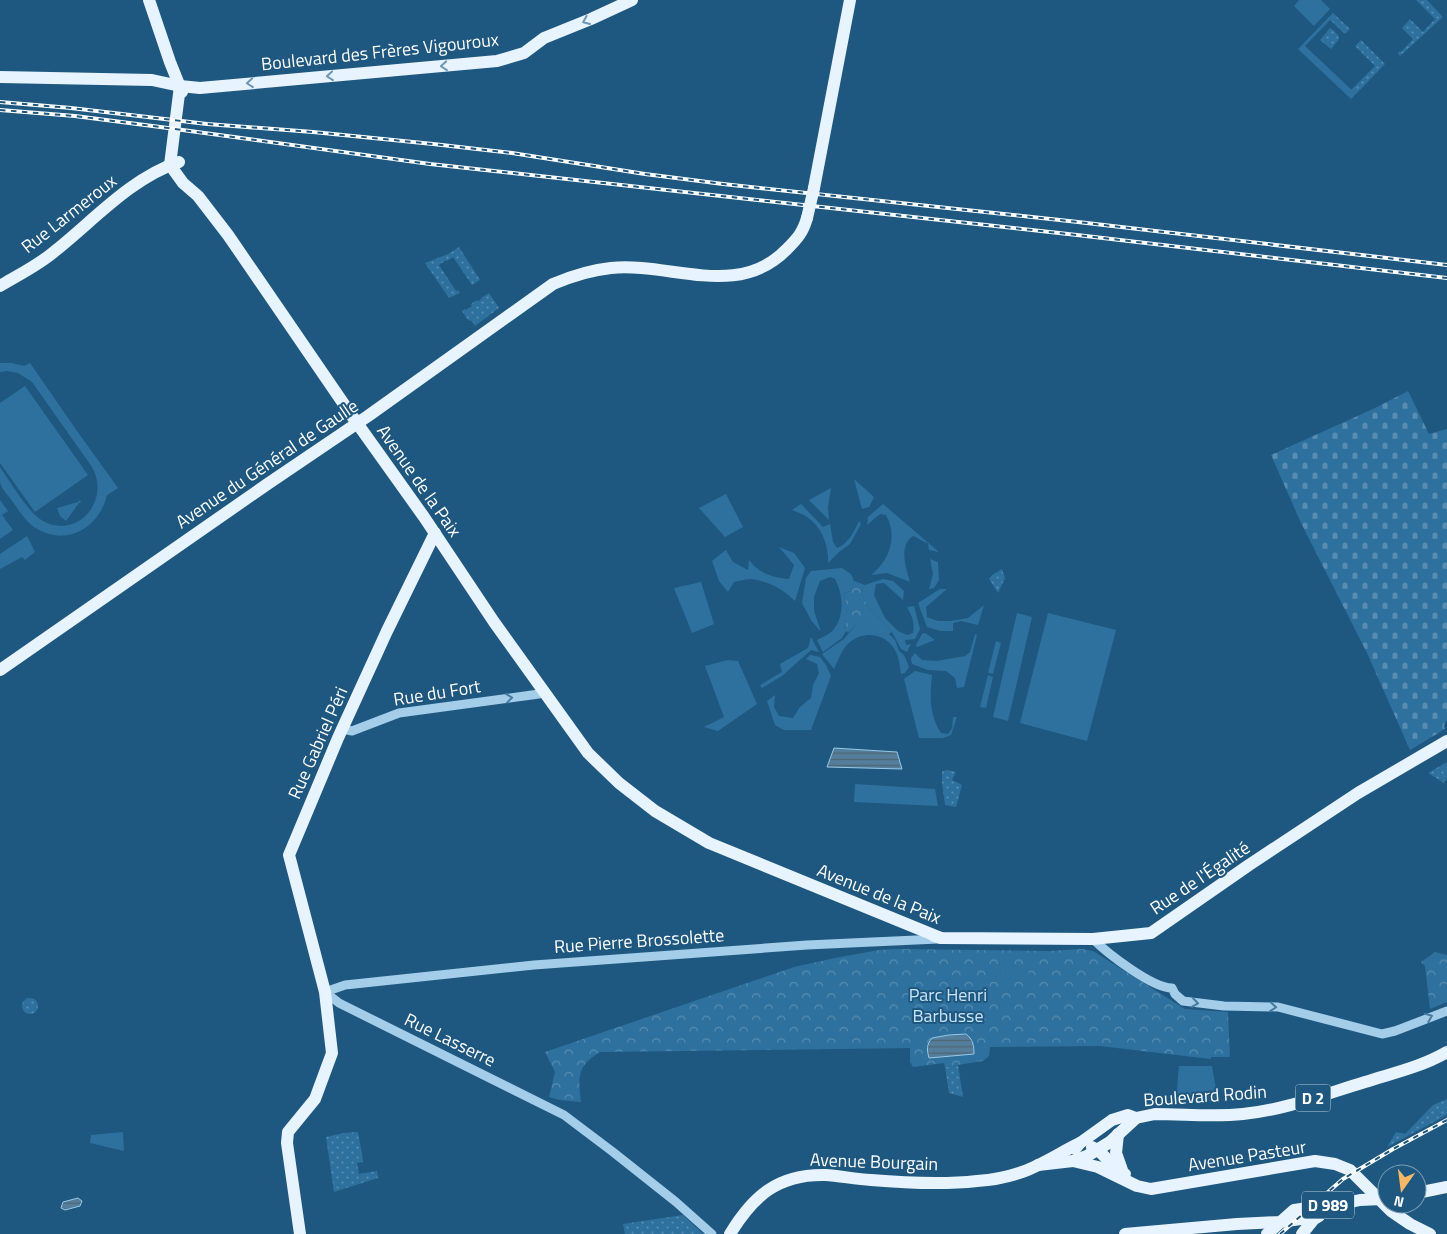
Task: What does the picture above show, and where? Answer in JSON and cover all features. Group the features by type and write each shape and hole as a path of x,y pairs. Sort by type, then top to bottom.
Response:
{"main road":[{"path":"149,0 185,98 175,160"},
{"name":"Boulevard des Frères Vigouroux","path":"0,77 152,80 200,88 497,61 524,53 544,38 631,0"},
{"path":"531,298 583,277 636,272 714,276 738,275 757,270 780,256 799,237 807,218 850,0"},
{"name":"Rue Larmeroux","path":"0,286 54,252 134,185 175,160"},
{"name":"Avenue de la Paix","path":"175,160 198,196 231,239 435,533 562,728 582,755 614,786 653,815 706,848 876,915 941,938"},
{"name":"Avenue du Général de Gaulle","path":"0,670 368,416 553,284 582,273 612,268 642,268 690,274"},
{"name":"Rue Gabriel Péri","path":"300,1234 287,1143 288,1132 315,1100 332,1052 325,992 289,855 342,729 435,533"},
{"name":"Avenue de la Paix","path":"506,640 588,753 619,783 655,811 709,843 941,938"},
{"name":"Rue de l'Égalité","path":"941,938 1093,939 1151,932 1352,798 1447,741"},
{"name":"Boulevard Rodin","path":"1130,1117 1155,1114 1228,1115 1267,1111 1408,1069 1435,1059 1447,1052"},
{"path":"1074,1161 1098,1150 1118,1134 1130,1117"},
{"path":"1098,1150 1104,1135 1130,1117"},
{"name":"D 2","path":"1080,1143 1112,1120 1130,1117"},
{"path":"1116,1172 1118,1134"},
{"path":"1060,1162 1070,1155 1080,1143 1098,1150 1119,1171 1116,1172"},
{"name":"Avenue Bourgain","path":"730,1234 744,1212 760,1195 779,1184 797,1178 827,1175 908,1183 966,1182 1005,1177 1023,1172 1080,1143"},
{"path":"1074,1161 1116,1172"},
{"name":"Avenue Bourgain","path":"1038,1165 1074,1161"},
{"name":"Avenue Pasteur","path":"1116,1172 1137,1186 1151,1189 1315,1161 1335,1164 1350,1170 1365,1186 1377,1195"},
{"path":"1341,1200 1365,1186"},
{"path":"1427,1191 1447,1187"},
{"name":"D 989","path":"1280,1222 1294,1210 1330,1204 1358,1194 1377,1198"},
{"name":"D 989","path":"1125,1234 1280,1222 1308,1218 1346,1203 1377,1199"},
{"path":"1303,1234 1314,1219 1326,1211"},
{"name":"Avenue Pasteur","path":"1395,1214 1430,1234"},
{"path":"1267,1234 1280,1222"},
{"path":"1237,1224 1248,1227 1256,1234"}],"street":[{"name":"Rue du Fort","path":"342,729 352,731 399,713 540,694"},
{"name":"Rue Pierre Brossolette","path":"325,992 340,986 534,965 806,945 941,938"},
{"path":"1093,939 1104,950 1154,984 1165,988 1172,988 1175,994 1183,1001 1224,1006 1278,1007 1382,1034 1395,1031 1447,1010"},
{"name":"Rue Lasserre","path":"325,992 339,1003 564,1115 676,1202 712,1234"}],"green space":[{"path":"1299,0 1321,0 1330,9 1314,26 1294,6"},
{"path":"1416,0 1427,0 1443,17 1400,56 1398,53 1413,39 1402,28 1410,19 1423,32 1435,19"},
{"path":"1333,13 1350,29 1345,34 1330,20 1305,46 1303,44"},
{"path":"1330,28 1339,38 1331,49 1320,40"},
{"path":"1361,40 1385,64 1356,94 1351,90 1375,66 1355,46"},
{"path":"1303,44 1356,94 1351,99 1298,49"},
{"path":"459,247 480,280 472,285 453,257 446,260 439,265 456,291 458,290 460,293 449,298 425,263 448,254"},
{"path":"489,293 499,308 475,326 462,311"},
{"path":"0,363 24,366 30,363 118,488 107,495 98,516 82,530 61,536 39,530 24,518 2,487 0,467 31,511 43,521 56,525 68,525 79,521 88,514 94,504 97,492 97,480 92,467 32,382 18,373 0,372"},
{"path":"25,386 88,475 35,512 0,463 0,403"},
{"path":"1408,391 1429,434 1447,429 1447,721 1444,726 1445,729 1410,750 1367,653 1301,523 1271,455"},
{"path":"854,479 874,497 869,507 862,509"},
{"path":"831,488 828,507 829,520 809,500"},
{"path":"726,494 743,527 725,537 699,508"},
{"path":"0,500 8,511 2,515 13,530 0,539"},
{"path":"80,500 81,502 66,521 60,516 57,508"},
{"path":"801,504 823,527 830,524 833,542 837,548 847,541 859,521 861,524 850,544 828,563 824,537 817,526 807,517 792,510"},
{"path":"883,504 939,552 929,550 928,543 913,536 908,540 904,557 910,582 887,573 871,575 883,562 892,540 890,523 886,515 880,514 867,525 868,517"},
{"path":"27,536 35,552 25,560 22,557 0,569 0,554"},
{"path":"779,547 794,553 805,568 795,601 780,589 763,582 751,579 734,582 728,592 719,581 712,561 726,550 733,562 748,570 749,560 758,569 767,574 789,579 794,565"},
{"path":"930,559 938,562 939,580 934,588 929,589 933,574"},
{"path":"842,568 851,574 854,581 851,591 844,593 846,621 844,630 846,631 842,638 823,652 817,640 831,632 838,623 842,604 840,591 835,579 830,577 820,581 814,597 814,611 821,632 811,620 802,603 806,578 811,571"},
{"path":"1002,569 1005,578 998,593 989,579"},
{"path":"883,579 893,581 904,591 903,600 884,583 876,584 874,595 885,618 898,631 907,635 913,633 914,626 907,607 914,606 920,629 915,639 905,640 906,645 911,644 907,652 901,649 892,632 869,608 861,592 865,585"},
{"path":"854,581 865,585 861,592 869,608 892,632 889,634 857,623 849,632 844,631 846,603 844,593 851,591"},
{"path":"701,582 714,624 692,633 674,588"},
{"path":"940,589 947,589 926,607 927,617 938,621 968,618 984,605 978,625 961,621 953,623 953,631 941,631 927,627 918,603"},
{"path":"1017,613 1032,617 1008,721 993,717"},
{"path":"1048,613 1116,630 1087,741 1020,723"},
{"path":"866,619 878,623 895,640 899,651 904,655 909,667 905,673 901,674 895,650 881,637 868,635 856,638 850,642 842,651 834,669 822,654 844,639 857,623"},
{"path":"925,633 935,640 917,647 916,645 922,634"},
{"path":"975,634 977,635 964,687 957,688 955,678 946,671 928,670 912,664 911,658 915,653 922,660 936,661 965,656 970,652"},
{"path":"811,637 819,652 811,650 782,676 762,688 760,685 782,672 780,664 808,648"},
{"path":"996,641 1001,643 993,674 988,673"},
{"path":"810,655 820,657 831,676 811,730 784,730 775,725 767,701 775,695 774,707 779,716 793,718 800,707 811,698 813,685 819,673 817,664 806,659"},
{"path":"728,660 738,661 757,704 718,731 704,727 724,717 705,666"},
{"path":"915,671 932,675 932,712 941,733 948,734 952,728 953,717 957,717 951,735 943,738 919,738 904,679"},
{"path":"988,675 993,677 986,708 980,707"},
{"path":"1447,762 1447,778 1444,783 1428,773"},
{"path":"942,771 956,772 952,780 962,785 956,807 945,805"},
{"path":"855,784 935,789 938,806 854,802"},
{"name":"Parc Henri Barbusse","path":"1082,949 1093,951 1185,1009 1228,1012 1230,1057 1211,1057 1211,1059 1100,1046 990,1047 989,1056 983,1061 945,1067 944,1063 913,1067 910,1062 910,1048 600,1052 592,1057 583,1067 579,1086 581,1102 549,1097 555,1072 545,1052 794,967 879,950 1048,951"},
{"path":"1435,952 1447,955 1447,1002 1430,1009 1425,966 1421,962"},
{"path":"1003,965 1029,967 1027,981 1002,978"},
{"path":"30,998 36,1000 38,1006 36,1012 30,1014 24,1012 22,1006 24,1000"},
{"path":"958,1065 963,1097 949,1093 945,1067"},
{"path":"1179,1066 1212,1066 1218,1101 1176,1100"},
{"path":"1447,1099 1447,1115 1387,1147 1396,1132 1405,1134 1433,1105"},
{"path":"123,1132 124,1151 90,1143 91,1135"},
{"path":"358,1132 363,1160 363,1162 357,1163 359,1174 377,1171 378,1178 334,1192 326,1137"},
{"path":"683,1215 703,1234 625,1234 623,1224"}],"shaded area":[{"path":"834,748 897,752 902,769 827,767"},
{"path":"966,1034 973,1043 974,1054 929,1058 928,1048 932,1038"},
{"path":"78,1198 82,1201 80,1206 65,1210 61,1208 63,1202"}],"railway":[{"path":"0,102 71,108 207,124 433,144 512,153 723,184 1078,222 1447,265"},
{"path":"0,110 75,116 430,164 1077,235 1447,278"},
{"path":"1280,1234 1343,1179 1447,1120"}]}
